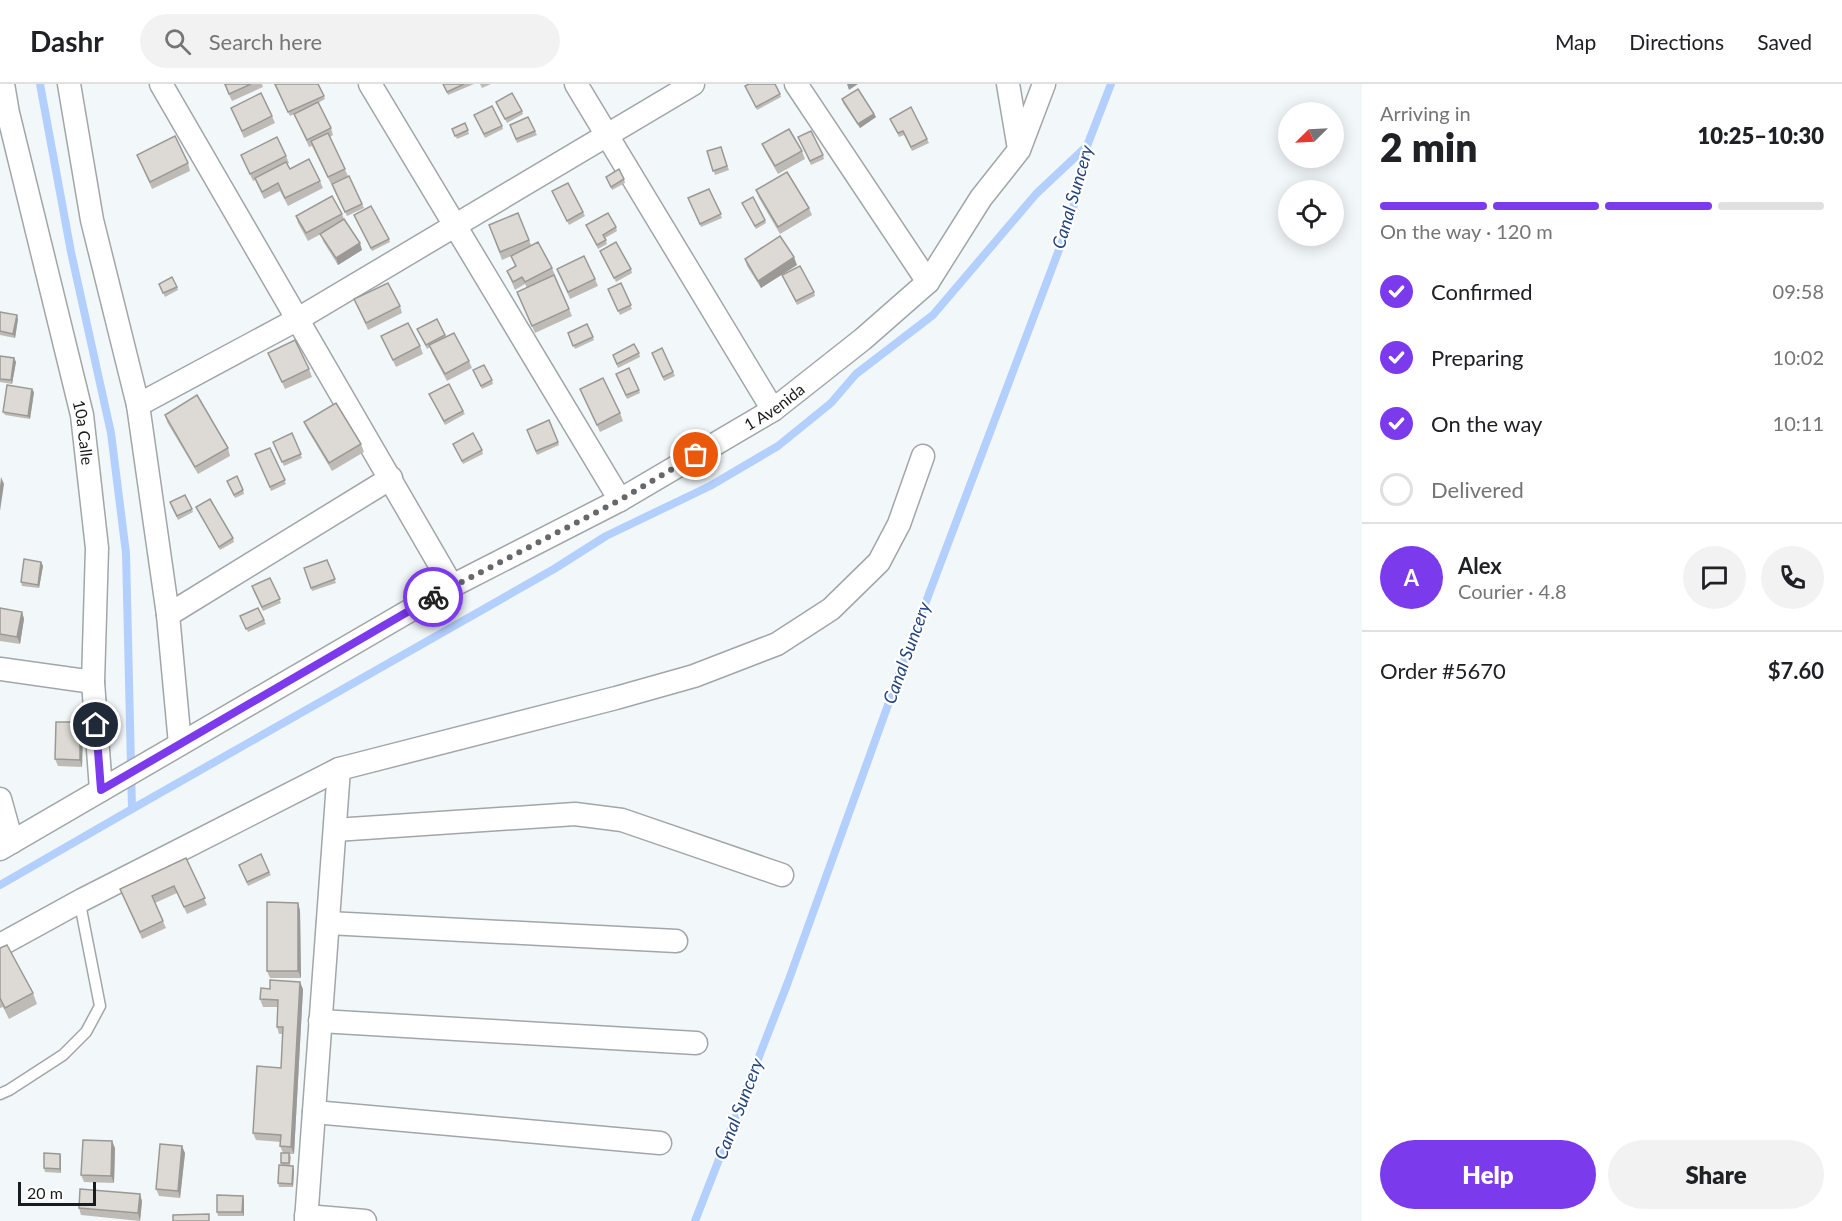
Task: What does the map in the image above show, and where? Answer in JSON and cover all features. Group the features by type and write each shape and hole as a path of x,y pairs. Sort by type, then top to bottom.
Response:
{"street":[{"name":"10a Calle","path":"3,84 4,112 82,415 97,548 93,682 110,785"},
{"path":"69,84 92,220 138,405 168,615 180,744"},
{"path":"161,84 453,586"},
{"path":"370,84 620,500"},
{"path":"576,84 773,410"},
{"path":"138,405 298,319 693,84"},
{"path":"796,84 928,282"},
{"path":"1008,84 1019,150"},
{"name":"1 Avenida","path":"6,845 453,586 620,500 773,410 863,339 928,282 981,198 1019,150 1044,84"},
{"path":"0,945 82,900 339,769 694,676 777,644 831,609 879,562 899,524 923,456"},
{"path":"168,615 391,478"},
{"path":"0,669 93,682"},
{"path":"339,769 306,1218 365,1221"},
{"path":"0,800 6,845"},
{"path":"335,830 576,814 622,820 782,875"},
{"path":"328,923 676,941"},
{"path":"320,1021 696,1043"},
{"path":"314,1112 660,1143"}],"lane":[{"path":"0,1094 63,1054 86,1032 100,1006 81,909 82,900"}],"building":[{"path":"225,84 251,84 229,94"},
{"path":"275,84 318,84 324,96 288,112"},
{"path":"443,84 464,84 447,92"},
{"path":"775,84 780,94 756,107 745,86"},
{"path":"858,89 874,114 858,124 842,99"},
{"path":"261,93 272,116 242,131 231,108"},
{"path":"512,93 522,111 505,119 496,102"},
{"path":"318,102 331,128 307,140 294,114"},
{"path":"492,106 502,126 484,134 474,115"},
{"path":"911,107 927,139 911,147 903,131 898,133 890,119"},
{"path":"528,117 535,131 516,139 510,125"},
{"path":"465,123 468,130 455,136 452,129"},
{"path":"789,129 802,151 775,166 762,144"},
{"path":"811,131 823,155 810,161 798,137"},
{"path":"328,133 345,169 328,177 311,141"},
{"path":"175,136 188,163 150,182 137,155"},
{"path":"277,137 286,156 250,174 241,155"},
{"path":"721,147 727,166 713,171 707,151"},
{"path":"309,159 320,181 285,198 278,183 262,192 255,178 286,162 290,169"},
{"path":"619,169 624,179 611,187 606,177"},
{"path":"787,172 809,208 778,227 756,190"},
{"path":"349,176 362,204 345,212 332,184"},
{"path":"568,183 583,212 567,221 552,191"},
{"path":"709,189 721,214 700,224 688,198"},
{"path":"332,196 342,214 306,233 296,216"},
{"path":"753,197 765,220 755,226 742,203"},
{"path":"371,206 389,239 371,248 354,215"},
{"path":"518,213 529,240 500,252 489,225"},
{"path":"608,213 616,227 603,235 606,240 597,245 586,225"},
{"path":"344,219 360,243 336,258 320,234"},
{"path":"780,236 794,257 758,281 745,259"},
{"path":"538,242 552,268 525,282 522,277 513,282 507,271 516,266 511,256"},
{"path":"616,242 631,269 614,278 600,251"},
{"path":"584,256 595,279 568,292 557,269"},
{"path":"800,266 814,292 796,301 782,275"},
{"path":"554,275 569,309 532,326 517,292"},
{"path":"172,277 177,287 163,293 159,284"},
{"path":"388,283 400,306 366,323 354,299"},
{"path":"621,283 631,305 618,311 608,289"},
{"path":"0,312 17,315 13,334 0,331"},
{"path":"437,319 445,335 426,345 417,329"},
{"path":"408,323 420,346 393,360 381,336"},
{"path":"587,324 593,337 573,346 568,333"},
{"path":"454,333 469,361 445,374 429,345"},
{"path":"295,340 309,369 282,382 268,353"},
{"path":"634,344 639,353 617,364 613,355"},
{"path":"662,348 673,372 663,377 652,353"},
{"path":"0,356 14,358 11,380 0,379"},
{"path":"484,365 492,380 481,386 473,370"},
{"path":"629,368 639,390 626,395 616,374"},
{"path":"603,378 620,413 597,425 580,389"},
{"path":"449,384 463,411 444,421 429,394"},
{"path":"7,385 32,389 28,416 3,412"},
{"path":"197,395 228,448 195,467 165,415"},
{"path":"336,403 361,444 329,463 304,422"},
{"path":"549,420 558,442 536,451 527,430"},
{"path":"292,433 301,454 282,462 273,442"},
{"path":"473,433 482,450 462,461 453,444"},
{"path":"270,448 285,480 270,487 255,454"},
{"path":"237,476 243,490 234,495 227,481"},
{"path":"185,495 192,509 177,516 170,502"},
{"path":"210,499 233,538 219,547 196,507"},
{"path":"24,559 41,562 38,585 21,582"},
{"path":"327,560 335,579 311,588 304,568"},
{"path":"270,578 280,599 262,607 252,586"},
{"path":"0,608 22,612 17,637 0,634"},
{"path":"258,608 264,620 246,629 240,616"},
{"path":"56,722 80,722 80,760 55,759"},
{"path":"261,854 269,872 247,882 239,865"},
{"path":"186,858 205,898 184,907 174,886 152,896 163,921 140,932 120,889"},
{"path":"267,902 298,903 298,971 267,971"},
{"path":"7,945 33,993 5,1008 0,998 0,948"},
{"path":"270,980 300,982 291,1147 280,1146 281,1135 253,1133 257,1066 281,1068 283,1027 277,1027 278,1000 260,999 261,988 270,989"},
{"path":"83,1140 112,1141 111,1176 81,1175"},
{"path":"160,1144 182,1146 178,1191 156,1189"},
{"path":"44,1153 60,1154 60,1169 44,1168"},
{"path":"281,1153 289,1153 289,1163 281,1163"},
{"path":"279,1165 293,1166 292,1184 278,1183"},
{"path":"80,1189 140,1194 138,1213 79,1208"},
{"path":"217,1195 243,1196 242,1212 217,1212"},
{"path":"209,1214 209,1221 173,1221 173,1215"}],"waterway":[{"path":"0,885 132,809 126,553 111,433 71,252 40,84"},
{"name":"Canal Suncery","path":"695,1221 788,982 910,644 1071,218 1087,146 1111,84"},
{"path":"132,809 554,569 606,536 710,486 778,446 831,403 856,374 933,315 1036,194 1087,146"}],"way so far":[{"path":"433,597 620,500 696,455"}],"route":[{"path":"96,725 101,790 433,597"}]}
